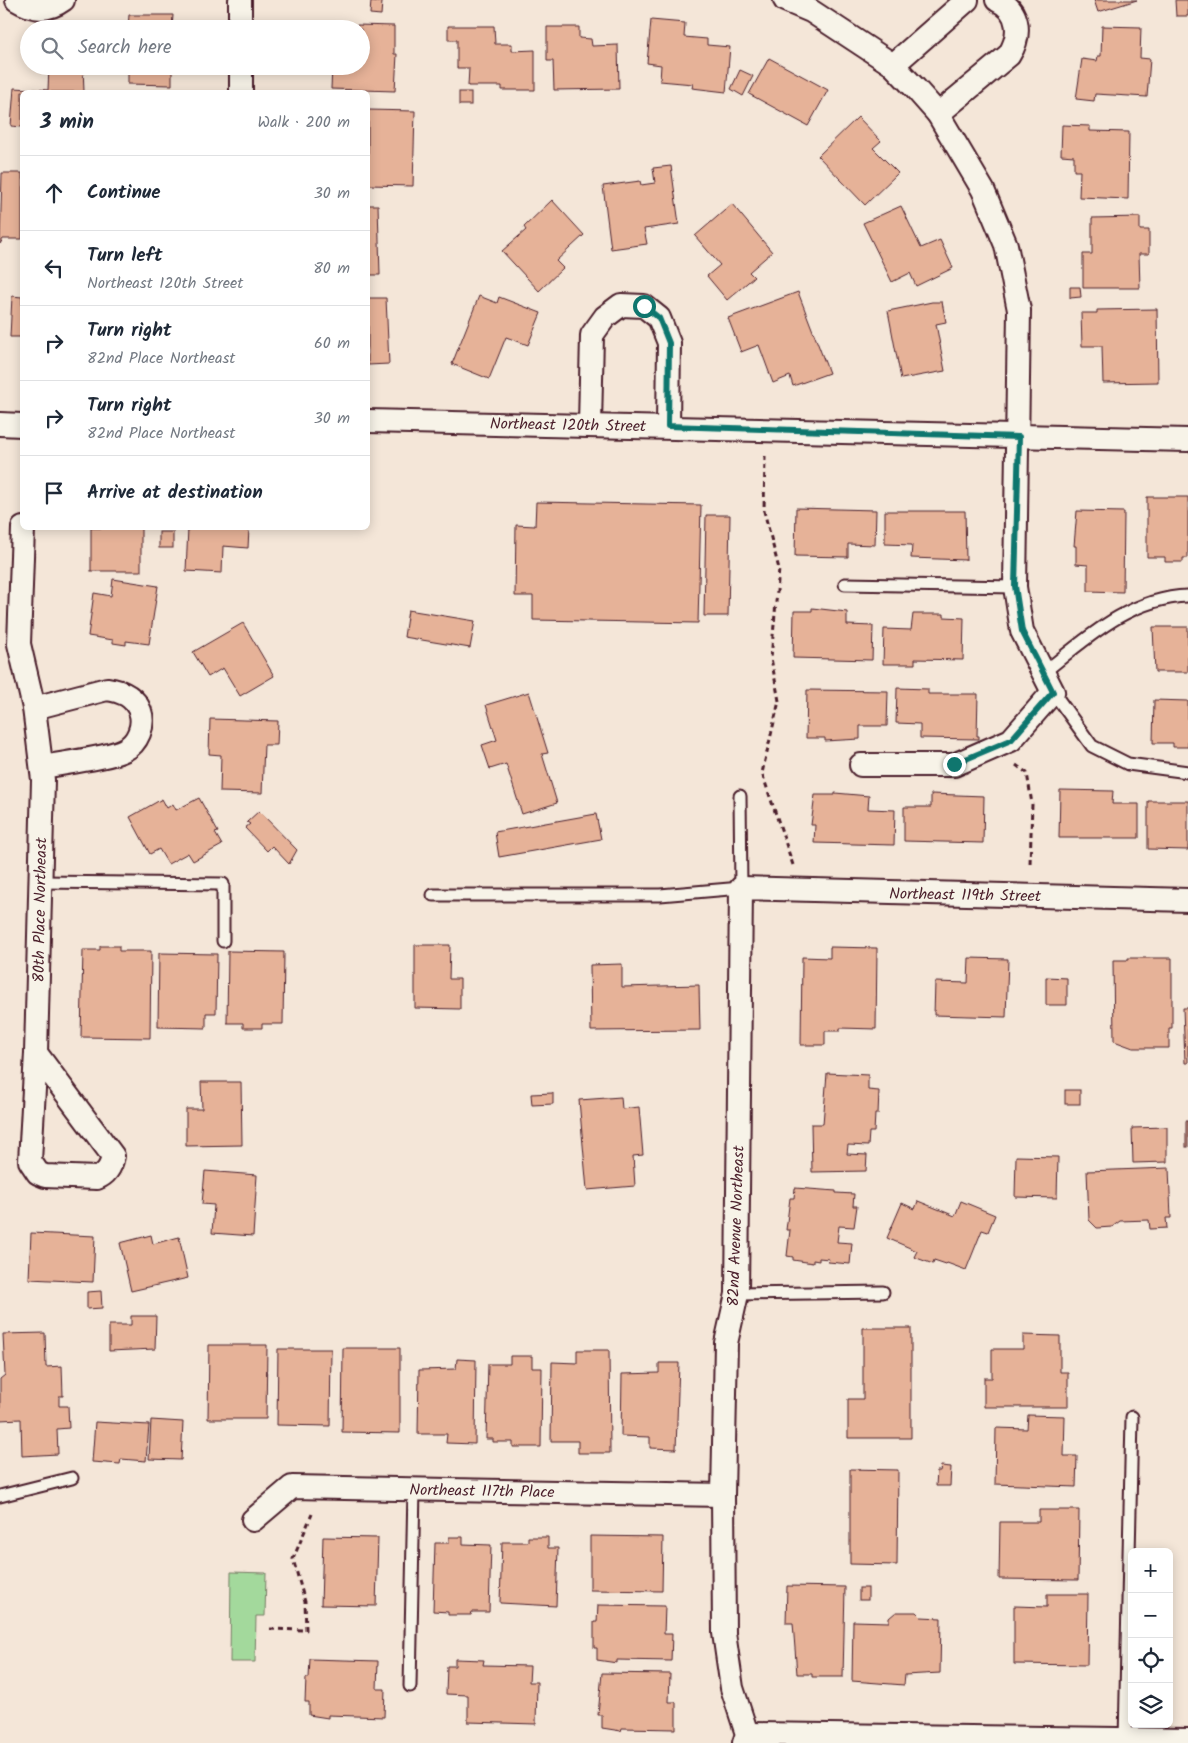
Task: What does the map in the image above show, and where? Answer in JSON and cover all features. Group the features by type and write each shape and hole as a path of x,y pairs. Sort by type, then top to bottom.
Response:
{"street":[{"path":"17,0 28,7 40,9 52,7 63,0"},
{"path":"240,0 240,20"},
{"path":"785,0 811,11 894,65 938,114 983,190 1006,245 1019,310 1019,437 1015,586 1022,631 1048,682 1011,740 954,764 861,764"},
{"path":"894,65 967,0"},
{"path":"938,114 1009,55 1015,45 1018,33 1017,21 1004,5"},
{"path":"240,75 241,90"},
{"path":"590,424 592,335 605,317 621,305 644,306 659,318 663,326 669,343 668,426"},
{"name":"Northeast 120th Street","path":"370,420 1188,440"},
{"path":"0,424 20,425"},
{"name":"80th Place Northeast","path":"23,530 19,644 34,708 42,767 36,1053 30,1154 33,1167 38,1173 52,1177 97,1178 103,1176 112,1163 113,1156 36,1053"},
{"path":"34,708 107,689 118,690 128,695 136,703 142,722 136,739 123,751 42,767"},
{"name":"Northeast 119th Street","path":"741,888 1188,900"},
{"name":"82nd Avenue Northeast","path":"741,888 736,1294 726,1343 723,1495 724,1633 732,1688 746,1738"},
{"name":"Northeast 117th Place","path":"253,1520 292,1487 723,1495"},
{"path":"746,1738 1188,1740"}],"lane":[{"path":"845,584 1015,586"},
{"path":"1188,596 1159,600 1118,616 1048,682 1092,746 1128,764 1188,772"},
{"name":"82nd Avenue Northeast","path":"740,796 741,888"},
{"path":"40,882 223,884 223,941"},
{"path":"433,895 660,895 741,888"},
{"path":"736,1294 883,1292"},
{"path":"1125,1740 1132,1417"},
{"path":"0,1496 72,1478"},
{"path":"410,1686 414,1489"}],"path":[{"path":"765,456 764,511 779,570 771,658 779,701 762,773 795,870"},
{"path":"1014,764 1027,773 1032,804 1030,864"},
{"path":"270,1629 306,1630 305,1602 293,1559 314,1509"}],"green space":[{"path":"231,1572 266,1573 265,1616 256,1616 255,1662 230,1662"}],"building":[{"path":"1094,0 1137,0 1098,12"},
{"path":"1175,0 1188,0 1188,16 1176,16"},
{"path":"371,1 382,2 381,15 370,14"},
{"path":"129,15 173,15 173,20 129,20"},
{"path":"651,20 685,23 684,37 707,39 707,45 730,47 726,92 692,88 693,84 660,81 661,65 647,63"},
{"path":"370,25 394,26 394,54 397,54 395,91 331,89 332,75 370,75"},
{"path":"448,26 494,26 495,44 512,44 512,51 535,50 535,90 502,90 502,86 468,86 469,68 457,68 457,40 448,40"},
{"path":"1102,26 1141,27 1140,58 1150,59 1147,97 1095,94 1094,101 1076,99 1082,59 1097,61 1098,56 1101,56"},
{"path":"547,27 579,27 579,38 591,39 592,46 618,45 619,89 554,90 553,61 547,61"},
{"path":"769,58 828,90 808,126 749,94"},
{"path":"740,70 753,76 743,96 731,89"},
{"path":"49,75 83,75 84,90 48,90"},
{"path":"128,75 172,75 172,85 128,84"},
{"path":"14,88 48,90 20,90 20,127 11,126"},
{"path":"459,92 471,92 471,105 459,105"},
{"path":"370,110 415,111 413,186 370,185"},
{"path":"858,117 881,141 873,148 898,173 865,205 818,156"},
{"path":"1062,125 1090,126 1090,131 1129,132 1128,199 1079,197 1080,171 1074,171 1074,156 1061,155"},
{"path":"671,166 679,224 644,229 647,244 611,249 603,186 640,181 641,185 655,183 653,168"},
{"path":"2,173 20,173 20,239 3,239 0,244"},
{"path":"552,200 584,235 556,261 563,268 539,291 502,251 526,230 524,227"},
{"path":"732,204 772,252 749,272 754,277 727,300 707,276 720,265 695,236"},
{"path":"370,205 378,205 380,275 370,275"},
{"path":"901,206 921,248 940,240 953,268 916,286 910,273 892,282 863,223"},
{"path":"1140,217 1140,230 1149,230 1149,254 1139,254 1140,288 1083,288 1083,254 1092,254 1092,218"},
{"path":"1070,287 1080,287 1081,297 1070,298"},
{"path":"798,292 829,373 793,386 790,376 773,383 759,345 741,352 728,318"},
{"path":"12,296 20,297 20,337 10,337"},
{"path":"479,296 497,303 499,297 541,313 528,345 506,337 489,379 452,364"},
{"path":"370,298 386,298 389,364 370,365"},
{"path":"932,302 942,302 946,322 936,324 945,371 901,379 888,311"},
{"path":"1157,309 1158,382 1103,383 1102,346 1082,346 1081,313 1097,313 1097,310"},
{"path":"1147,497 1188,497 1188,558 1183,558 1183,562 1165,562 1165,557 1147,557"},
{"path":"536,502 701,505 698,623 533,620 533,596 515,596 516,525 535,526"},
{"path":"796,508 876,510 875,545 848,544 848,557 795,556"},
{"path":"885,511 965,511 966,560 911,558 912,545 885,544"},
{"path":"1077,511 1124,512 1123,592 1088,591 1088,565 1076,564 1076,546 1074,546"},
{"path":"706,515 730,515 728,616 704,616"},
{"path":"91,530 141,530 141,571 91,571"},
{"path":"188,530 249,530 248,548 223,546 222,573 186,571"},
{"path":"159,532 173,532 173,548 159,548"},
{"path":"113,579 158,586 149,644 126,641 126,645 113,643 113,640 88,636 94,593 111,596"},
{"path":"812,608 847,612 847,625 873,626 872,660 793,658 794,611 812,611"},
{"path":"408,610 475,621 470,648 404,637"},
{"path":"913,614 944,614 944,617 964,618 963,660 915,659 915,664 883,664 884,629 911,630"},
{"path":"243,623 274,676 240,696 223,668 208,677 193,652"},
{"path":"1153,627 1188,627 1188,672 1155,672"},
{"path":"897,688 928,689 928,694 978,694 977,736 979,736 979,739 920,738 920,724 896,723"},
{"path":"807,690 888,691 887,726 860,726 860,739 825,741 825,738 806,738"},
{"path":"529,692 548,753 542,754 557,803 522,814 506,764 490,769 482,745 497,740 486,705"},
{"path":"1154,700 1188,701 1188,747 1173,747 1173,743 1153,743"},
{"path":"210,719 278,721 277,745 264,745 262,793 220,792 221,755 209,754"},
{"path":"1060,790 1113,791 1112,804 1139,804 1139,838 1059,838"},
{"path":"835,793 869,796 868,809 895,810 894,845 814,843 815,825 811,825 815,795 835,795"},
{"path":"931,794 984,796 983,843 904,841 904,807 931,807"},
{"path":"199,798 218,832 215,833 222,845 193,861 188,853 168,864 159,849 150,854 130,817 162,799 167,808 173,804 176,810"},
{"path":"1148,801 1188,801 1188,850 1148,849"},
{"path":"259,811 297,850 289,864 272,846 267,851 245,828 250,824 247,822"},
{"path":"596,814 601,839 499,857 495,832"},
{"path":"415,945 450,945 449,979 460,979 460,1009 415,1008"},
{"path":"100,946 119,946 119,951 151,951 150,1038 81,1037 83,950 100,950"},
{"path":"830,947 877,948 876,1029 840,1028 840,1031 825,1031 825,1045 801,1045 802,957 830,958"},
{"path":"228,951 284,952 283,1024 262,1024 262,1028 243,1028 243,1023 227,1023"},
{"path":"159,953 217,954 216,1013 206,1013 206,1028 158,1027"},
{"path":"969,958 1008,959 1006,1017 934,1015 935,982 968,983"},
{"path":"1128,958 1172,958 1172,1028 1169,1028 1169,1048 1133,1048 1114,1041 1113,960 1128,960"},
{"path":"622,964 622,987 699,985 700,1030 591,1031 590,965"},
{"path":"1046,977 1067,978 1067,1005 1046,1005"},
{"path":"1183,1008 1188,1008 1188,1063 1185,1063"},
{"path":"827,1073 868,1075 868,1090 879,1091 878,1114 875,1114 874,1132 869,1132 868,1146 848,1145 847,1154 867,1155 866,1171 812,1172 811,1124 823,1124"},
{"path":"201,1082 241,1082 242,1145 186,1146 186,1109 202,1109"},
{"path":"1065,1090 1080,1090 1080,1104 1065,1104"},
{"path":"553,1093 553,1104 532,1105 531,1094"},
{"path":"621,1097 622,1109 639,1107 643,1155 633,1156 635,1186 587,1190 579,1100"},
{"path":"1186,1121 1188,1121 1188,1147 1186,1147"},
{"path":"1167,1127 1167,1162 1133,1163 1132,1128"},
{"path":"1016,1156 1058,1157 1057,1198 1015,1197"},
{"path":"1169,1168 1171,1218 1166,1218 1167,1228 1150,1229 1149,1220 1120,1221 1112,1227 1097,1228 1089,1220 1087,1171"},
{"path":"205,1171 257,1175 253,1236 212,1233 214,1205 202,1204"},
{"path":"795,1188 854,1194 853,1206 857,1206 854,1227 839,1226 837,1242 852,1243 850,1264 828,1262 829,1259 819,1258 819,1261 813,1260 813,1263 793,1260 793,1257 787,1256 790,1230 786,1230 790,1198 794,1198"},
{"path":"918,1201 955,1216 961,1201 995,1215 988,1232 982,1230 966,1270 934,1260 933,1264 914,1257 917,1251 887,1238 902,1203 915,1209"},
{"path":"31,1233 95,1236 93,1282 29,1279"},
{"path":"151,1235 153,1244 179,1237 188,1278 131,1291 120,1243"},
{"path":"101,1291 102,1308 87,1309 87,1292"},
{"path":"131,1316 156,1316 155,1349 109,1351 109,1325 131,1325"},
{"path":"863,1328 911,1328 911,1438 848,1438 848,1399 863,1399"},
{"path":"45,1333 46,1367 62,1366 63,1396 59,1396 59,1406 68,1406 69,1428 57,1429 58,1454 22,1456 21,1419 0,1420 0,1379 5,1375 3,1334"},
{"path":"1023,1335 1060,1336 1060,1372 1068,1372 1068,1407 984,1407 984,1378 992,1378 992,1349 1023,1349"},
{"path":"209,1345 267,1345 266,1419 208,1419"},
{"path":"343,1348 400,1348 400,1433 342,1432"},
{"path":"278,1349 331,1349 330,1426 277,1425"},
{"path":"577,1350 609,1350 610,1453 578,1453 578,1441 551,1441 552,1362 577,1363"},
{"path":"510,1356 532,1356 532,1368 542,1368 541,1447 513,1447 513,1442 493,1442 493,1439 486,1439 488,1364 510,1364"},
{"path":"457,1359 476,1360 475,1444 446,1443 447,1434 418,1434 419,1370 456,1369"},
{"path":"659,1363 679,1363 676,1449 650,1448 650,1437 621,1436 622,1374 659,1373"},
{"path":"1028,1415 1065,1416 1064,1456 1077,1456 1076,1487 995,1484 996,1428 1027,1429"},
{"path":"151,1420 183,1422 181,1460 149,1459"},
{"path":"95,1422 149,1425 146,1461 121,1459 120,1464 92,1462"},
{"path":"941,1466 951,1467 950,1486 936,1486 937,1471 940,1471"},
{"path":"850,1469 898,1470 897,1565 850,1564"},
{"path":"1039,1510 1079,1510 1078,1580 999,1579 1000,1522 1039,1522"},
{"path":"590,1536 663,1537 662,1591 590,1590"},
{"path":"323,1537 378,1538 376,1606 321,1605"},
{"path":"449,1537 463,1537 463,1544 491,1545 489,1612 472,1612 471,1615 448,1615 448,1612 433,1611 435,1543 449,1543"},
{"path":"528,1537 548,1537 548,1548 558,1548 556,1606 500,1603 502,1542 528,1542"},
{"path":"787,1586 845,1587 843,1677 812,1677 812,1674 797,1674 793,1623 786,1623"},
{"path":"859,1588 868,1588 868,1600 859,1600"},
{"path":"1047,1594 1088,1594 1087,1665 1014,1664 1014,1606 1047,1607"},
{"path":"598,1605 665,1606 664,1634 672,1634 671,1661 617,1660 617,1663 597,1660 597,1648 594,1648 594,1622 597,1622"},
{"path":"896,1612 916,1612 921,1617 941,1618 940,1673 905,1675 904,1685 852,1681 853,1621 889,1622 889,1618"},
{"path":"310,1659 378,1661 377,1689 385,1689 384,1717 328,1715 328,1718 309,1715 309,1702 305,1702 306,1678 309,1678"},
{"path":"455,1659 484,1660 483,1665 530,1666 529,1682 537,1682 536,1724 468,1722 468,1695 446,1694 447,1666 455,1666"},
{"path":"602,1673 670,1674 669,1702 676,1702 676,1729 622,1728 621,1731 602,1728 602,1715 598,1715"}],"route":[{"path":"644,306 659,318 669,343 668,426 1019,437 1015,586 1022,631 1053,692 1011,740 954,764"}]}
